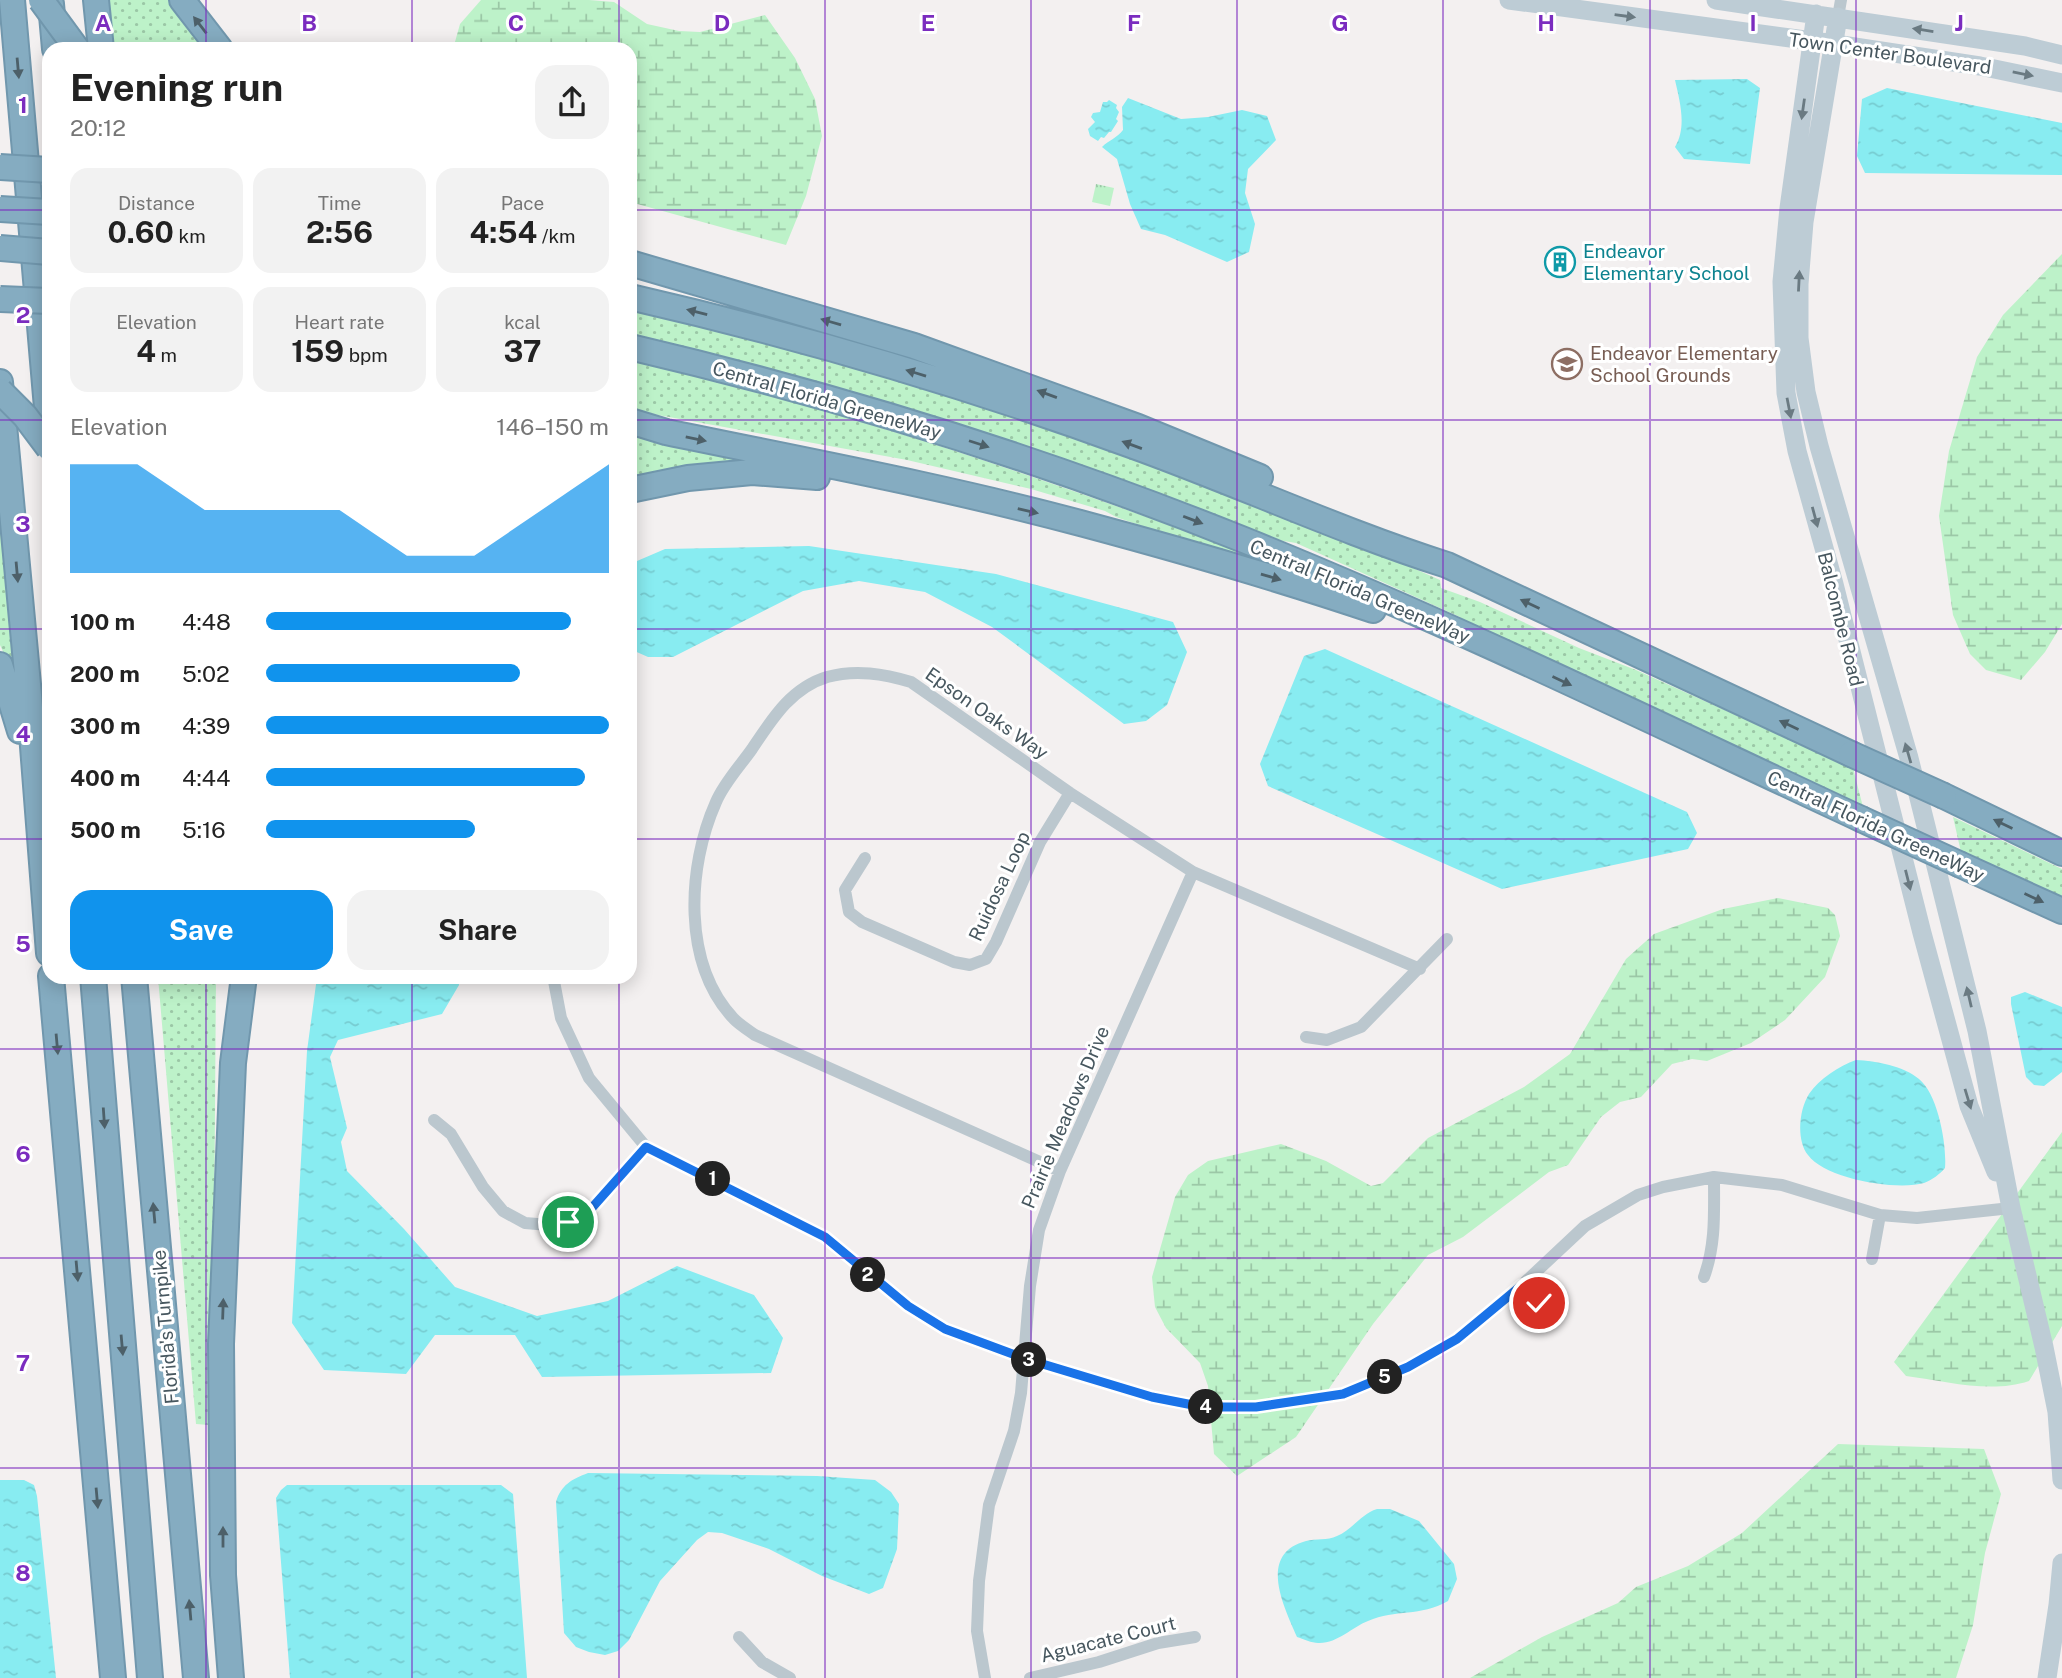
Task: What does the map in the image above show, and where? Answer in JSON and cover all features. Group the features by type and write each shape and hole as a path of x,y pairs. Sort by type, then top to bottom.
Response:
{"highway":[{"path":"12,0 42,349"},
{"path":"41,0 72,42"},
{"path":"51,0 54,42"},
{"path":"96,0 100,42"},
{"path":"182,0 215,42"},
{"path":"0,167 42,170"},
{"path":"0,209 42,212"},
{"path":"0,248 42,251"},
{"path":"637,265 914,346 1221,460 2062,853"},
{"path":"637,272 766,303"},
{"path":"0,299 42,301"},
{"path":"637,299 811,342 1003,400 1208,473 1382,544 1447,565"},
{"name":"Central Florida GreeneWay","path":"637,349 797,389 925,427 1065,473 1290,559 1500,652 2062,911"},
{"path":"0,382 29,695 42,879"},
{"path":"0,391 25,416 42,439"},
{"path":"637,423 666,432 914,484 1083,524 1301,586 1500,652"},
{"path":"637,489 688,478 752,472 914,484"},
{"path":"0,665 21,734 40,858"},
{"path":"52,984 113,1678"},
{"path":"94,984 150,1678"},
{"name":"Florida's Turnpike","path":"135,984 195,1678"},
{"path":"229,984 233,1063"},
{"path":"231,1678 223,1575 221,1344 233,1063 243,984"}],"street":[{"name":"Town Center Boulevard","path":"1509,0 1835,44 1980,66 2062,83"},
{"name":"Town Center Boulevard","path":"1716,0 1839,9 2062,55"},
{"name":"Balcombe Road","path":"1816,7 1789,208 1782,282 1786,393 1797,451 1969,1106 2011,1208"},
{"name":"Balcombe Road","path":"1839,9 1804,222 1799,284 1799,338 1806,392 1819,446 1909,758 1977,1031 2011,1208 2057,1412 2062,1480"},
{"name":"Epson Oaks Way","path":"1060,1171 755,1035 734,1019 716,995 708,976 694,913 694,876 701,844 716,800 774,716 799,690 827,678 853,672 886,674 911,682 1070,793 1193,872 1420,969"},
{"name":"Ruidosa Loop","path":"865,858 845,890 849,912 863,922 954,962 970,965 986,959 996,942 1040,842 1070,793"},
{"name":"Prairie Meadows Drive","path":"985,1678 977,1631 979,1580 989,1505 1014,1431 1026,1359 1030,1286 1039,1230 1060,1171 1193,872"},
{"path":"1306,1037 1327,1040 1361,1027 1447,939"},
{"path":"555,984 561,1018 589,1078 646,1147 825,1237 908,1306 945,1329 1026,1359 1152,1397 1203,1407 1256,1407 1343,1394 1408,1367 1457,1339 1522,1285 1586,1226 1638,1195 1663,1187 1714,1177 1782,1185 1880,1215 1917,1218 2011,1208"},
{"path":"434,1120 451,1133 483,1187 503,1211 525,1223 549,1225 568,1222 590,1210 646,1147"},
{"path":"1704,1276 1711,1257 1714,1177"},
{"path":"1872,1259 1880,1215"},
{"path":"1522,1285 1539,1303"},
{"path":"2047,1678 2062,1563"},
{"path":"739,1637 762,1662 790,1678"},
{"name":"Aguacate Court","path":"1030,1678 1099,1662 1158,1643 1195,1637"}],"green space":[{"path":"106,0 171,0 203,42 110,42"},
{"path":"481,0 614,2 647,24 679,31 700,32 765,15 795,58 815,99 822,136 806,196 786,245 637,204 637,42 455,42 460,24"},
{"path":"1096,184 1114,188 1110,206 1092,202"},
{"path":"2062,254 2062,624 2045,652 2021,680 1986,670 1970,654 1953,615 1939,516 1949,451 1977,357 2003,315"},
{"path":"637,308 701,323 1010,411 1320,527 1440,580 1441,588 1480,602 1579,648 1636,670 1853,768 1863,807 1461,624 1460,617 1296,543 1265,538 637,340"},
{"path":"637,362 794,402 955,451 1273,564 1272,571 1105,511 1031,489 907,460 637,410"},
{"path":"637,435 751,461 637,478"},
{"path":"0,484 22,693 0,645"},
{"path":"1953,817 2062,869 2062,899 1961,852"},
{"path":"1778,898 1828,908 1835,915 1840,936 1825,977 1785,1020 1751,1043 1707,1061 1692,1059 1672,1064 1641,1097 1620,1102 1601,1117 1568,1165 1549,1172 1463,1237 1428,1255 1373,1324 1296,1437 1237,1476 1214,1454 1208,1386 1200,1363 1166,1328 1155,1307 1152,1277 1175,1197 1188,1175 1208,1161 1281,1144 1326,1161 1371,1186 1383,1183 1428,1138 1524,1087 1570,1054 1626,959 1654,934 1723,909"},
{"path":"159,984 216,984 214,1242 209,1425 196,1424"},
{"path":"2062,1132 2062,1326 2029,1381 2014,1385 1984,1386 1906,1376 1894,1362"},
{"path":"1838,1444 1984,1449 2001,1494 1985,1553 1973,1625 1956,1678 1470,1678 1542,1637 1618,1603 1636,1587 1688,1566 1742,1533"}],"water":[{"path":"1747,79 1760,88 1750,164 1684,159 1675,147 1682,123 1675,80"},
{"path":"1887,88 2062,123 2062,175 1865,173 1857,156 1862,99"},
{"path":"1128,98 1181,119 1242,110 1267,116 1276,140 1248,169 1245,193 1255,224 1249,252 1227,262 1165,235 1141,229 1130,204 1117,159 1102,147 1123,130 1122,107"},
{"path":"1109,100 1117,105 1118,121 1111,132 1098,141 1090,136 1088,129 1095,122 1091,117 1093,113 1100,112 1103,102"},
{"path":"809,546 996,574 1173,622 1187,652 1167,705 1146,721 1124,724 992,627 925,592 859,581 803,591 673,657 648,657 637,652 637,561 665,549"},
{"path":"1325,649 1687,812 1697,833 1688,849 1502,889 1268,786 1260,764 1304,656"},
{"path":"316,984 459,984 442,1014 338,1040 330,1057 347,1128 341,1142 347,1171 404,1229 455,1287 537,1316 608,1301 677,1266 754,1295 783,1338 771,1373 542,1377 515,1335 435,1335 406,1374 324,1370 292,1323 307,1051"},
{"path":"2025,992 2062,1007 2062,1072 2044,1086 2034,1085 2026,1077 2011,1004 2011,997"},
{"path":"1856,1060 1898,1068 1913,1074 1926,1086 1940,1120 1944,1146 1945,1168 1933,1179 1912,1185 1862,1181 1829,1171 1804,1149 1800,1133 1801,1116 1809,1094 1836,1069"},
{"path":"588,1473 817,1476 875,1480 891,1492 899,1504 897,1549 883,1588 869,1594 822,1576 769,1549 722,1533 708,1532 697,1540 660,1581 629,1640 618,1651 605,1655 589,1652 576,1647 564,1633 556,1502 568,1483"},
{"path":"0,1480 24,1480 34,1485 56,1678 0,1678"},
{"path":"287,1485 501,1485 513,1494 527,1678 290,1678 276,1498"},
{"path":"1377,1509 1390,1509 1419,1521 1454,1564 1457,1579 1448,1601 1428,1609 1378,1617 1325,1643 1297,1637 1278,1583 1278,1569 1282,1557 1291,1548 1306,1541 1333,1538"}],"place":[{"name":"Endeavor Elementary School","path":"1560,262"},
{"name":"Endeavor Elementary School Grounds","path":"1567,364"}],"route":[{"path":"568,1222 590,1210 646,1147 825,1237 876,1282 945,1329 1026,1359 1152,1397 1203,1407 1256,1407 1343,1394 1408,1367 1457,1339 1522,1285 1539,1303"}]}
